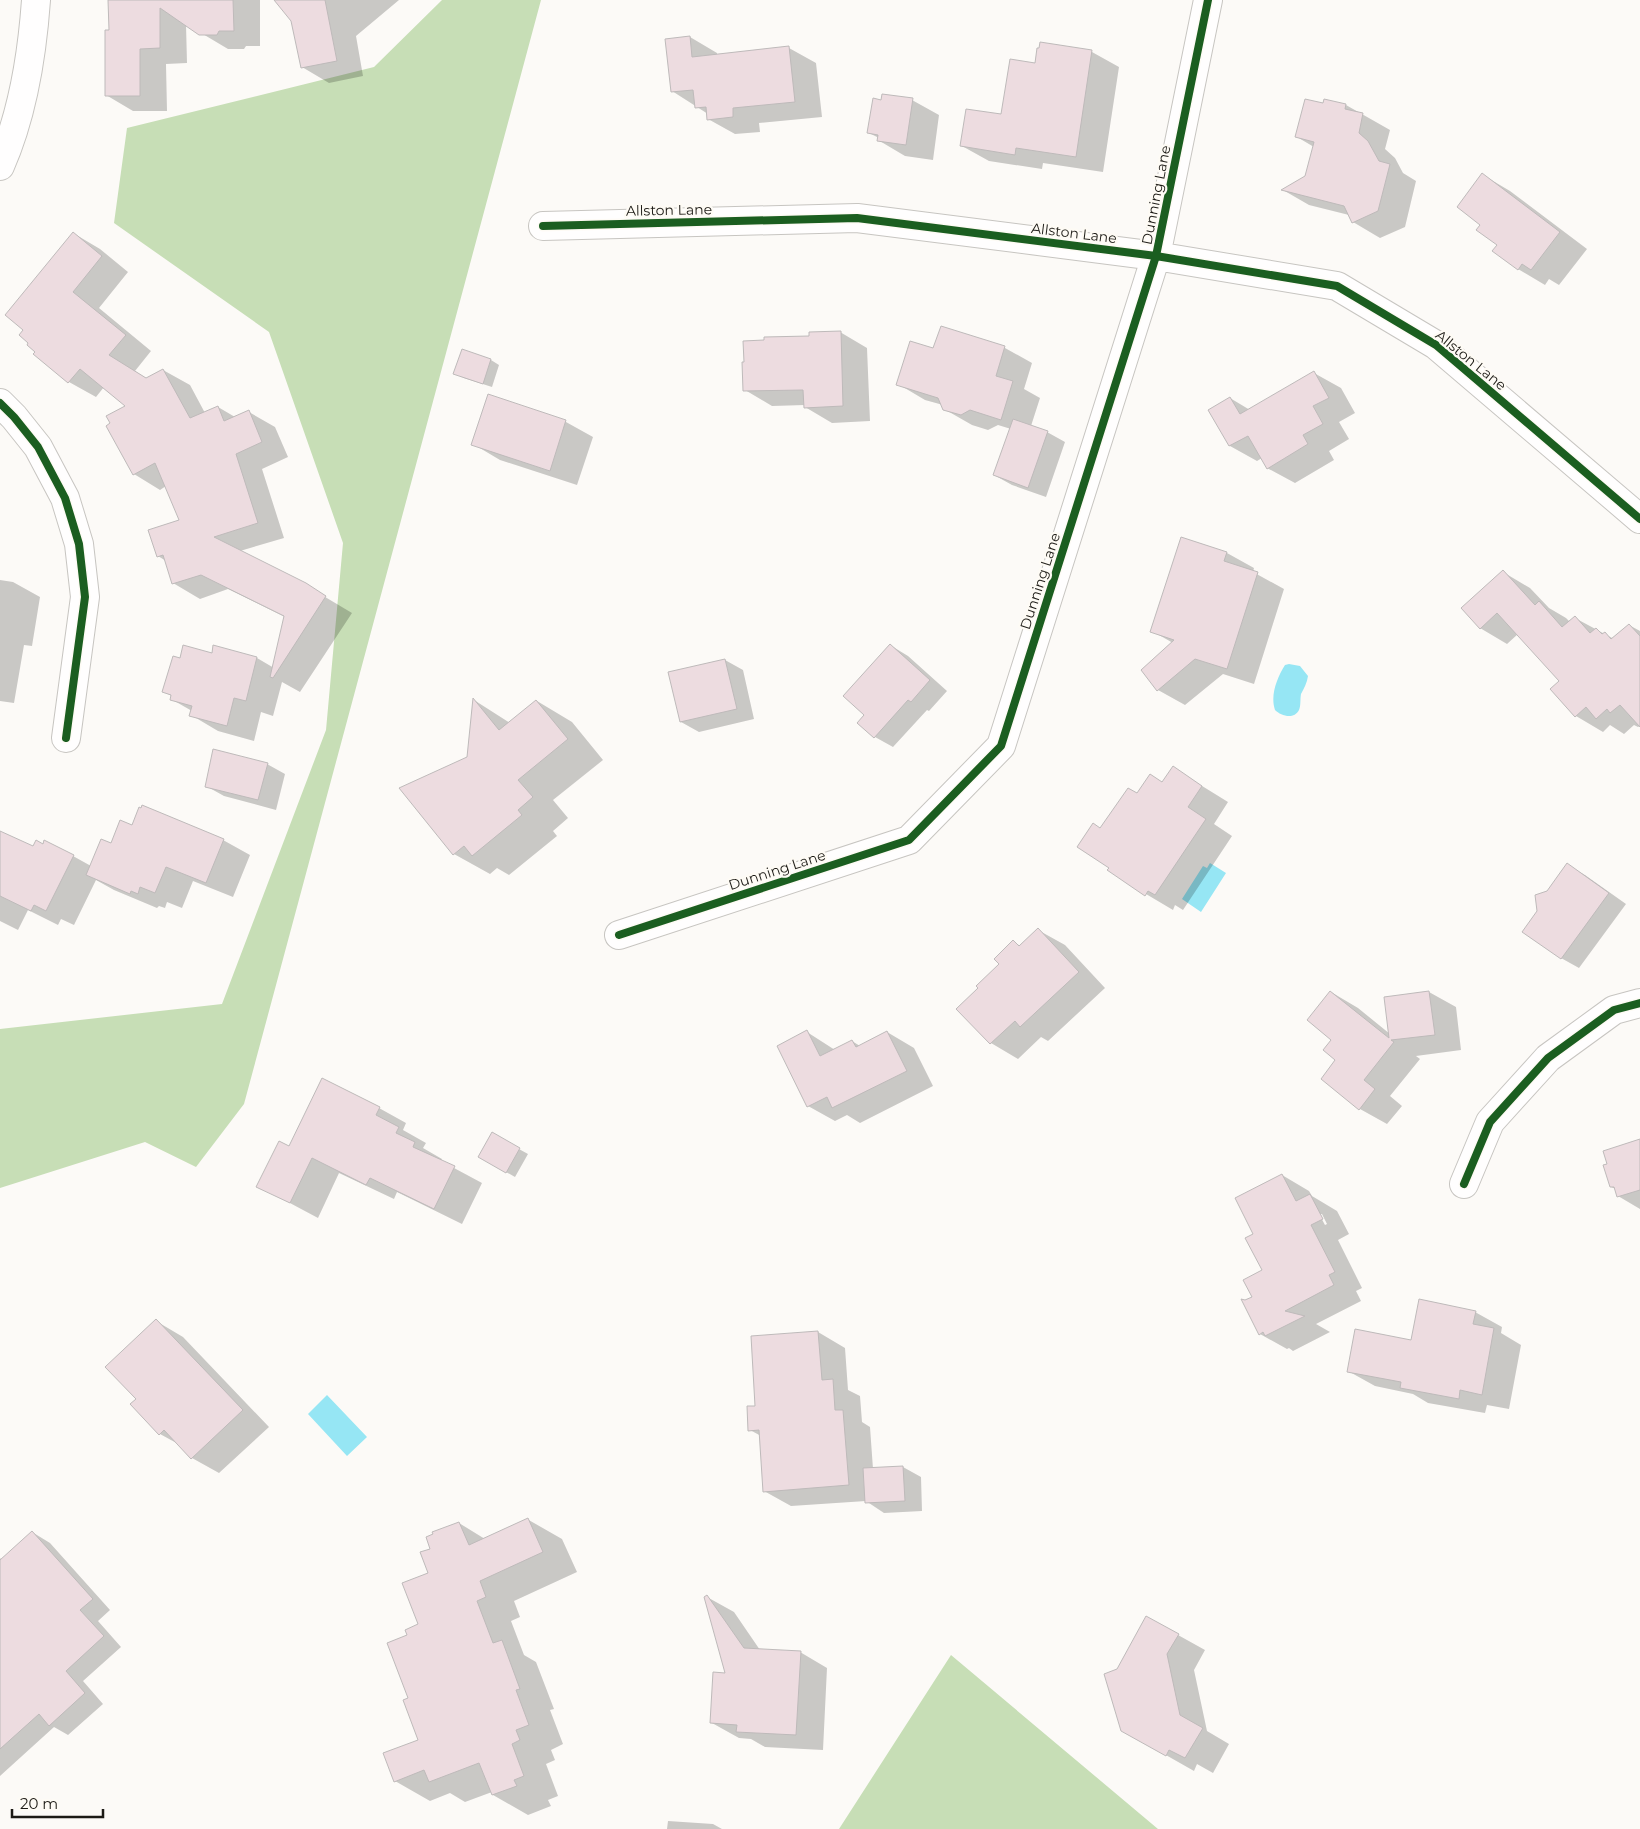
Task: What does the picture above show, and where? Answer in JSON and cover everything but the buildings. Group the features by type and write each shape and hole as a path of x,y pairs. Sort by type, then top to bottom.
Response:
{"street":[{"path":"0,166 10,144 26,85 34,34 36,0"},
{"name":"Dunning Lane","path":"619,935 909,840 1001,746 1156,256 1208,0"},
{"name":"Allston Lane","path":"543,226 856,218 1156,256 1337,286 1436,345 1640,519"},
{"path":"0,403 14,416 38,447 65,498 79,544 84,596 66,738"},
{"path":"1464,1184 1490,1122 1548,1058 1614,1010 1640,1002"}],"green space":[{"path":"442,0 541,0 244,1104 196,1167 145,1142 0,1188 0,1029 222,1004 326,730 343,543 269,332 114,223 127,128 374,67"},
{"path":"951,1655 1158,1829 839,1829"}],"water":[{"path":"1285,665 1300,666 1308,676 1301,694 1299,710 1294,715 1287,716 1275,710 1273,698 1279,675"},
{"path":"1210,863 1226,873 1201,912 1182,899 1203,866 1207,868"},
{"path":"327,1395 367,1437 347,1456 308,1414"}],"cycle path":[{"path":"619,935 909,840 1001,746 1156,256 1208,0"},
{"path":"543,226 857,218 1156,256 1337,286 1436,345 1640,519"},
{"path":"0,403 38,447 65,498 79,544 85,597 66,738"},
{"path":"1464,1184 1490,1122 1548,1058 1614,1010 1640,1003"}]}
